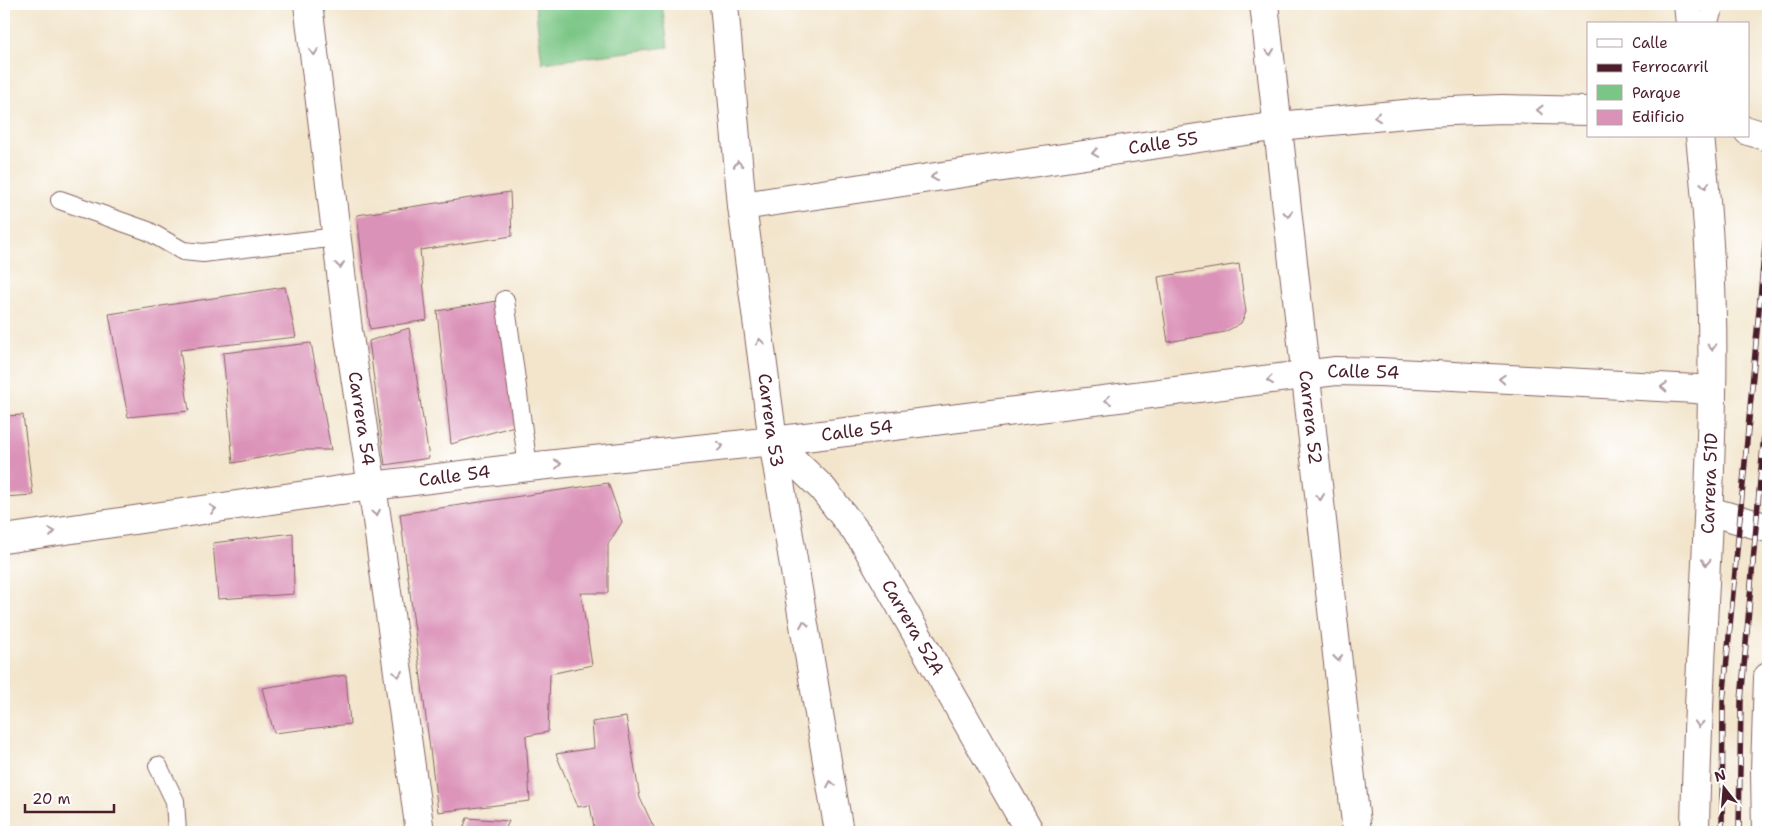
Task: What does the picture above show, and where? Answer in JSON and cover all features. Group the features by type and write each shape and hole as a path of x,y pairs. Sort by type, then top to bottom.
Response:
{"street":[{"name":"Carrera 54","path":"308,4 337,237 420,832"},
{"name":"Carrera 53","path":"724,4 742,206 773,441 839,832"},
{"name":"Carrera 52","path":"1264,4 1357,832"},
{"path":"1688,4 1690,22"},
{"name":"Calle 55","path":"742,206 1278,126 1426,112 1502,109 1587,111"},
{"path":"1750,132 1768,137"},
{"name":"Carrera 51D","path":"1695,832 1712,391 1711,292 1706,196 1700,138"},
{"name":"Calle 54","path":"4,539 371,487 528,467 773,441 1336,371 1712,391"},
{"name":"Carrera 52A","path":"773,441 822,488 864,542 1030,832"},
{"path":"1708,511 1768,528"},
{"path":"1766,832 1765,763 1768,677"}],"lane":[{"path":"1709,22 1715,4"},
{"path":"60,200 148,231 184,251 203,253 337,237"},
{"path":"505,300 528,467"},
{"path":"158,766 175,801 177,832"}],"green space":[{"path":"535,4 662,4 668,47 542,63"}],"building":[{"path":"510,192 512,236 420,250 427,320 370,329 357,215"},
{"path":"1239,264 1246,312 1241,323 1225,332 1168,342 1158,277"},
{"path":"285,287 296,337 180,350 189,411 128,417 109,314"},
{"path":"497,301 518,425 451,444 437,311"},
{"path":"409,328 429,458 385,465 369,341"},
{"path":"311,343 331,450 301,450 233,463 223,353"},
{"path":"23,415 33,495 4,497 4,416"},
{"path":"608,483 622,522 608,544 608,593 581,593 592,665 550,674 548,732 526,736 530,801 438,812 400,514"},
{"path":"293,533 294,594 218,599 213,543"},
{"path":"346,675 350,724 274,733 262,688"},
{"path":"626,717 640,798 656,832 595,832 590,805 578,807 556,754 594,748 592,722"},
{"path":"467,818 509,821 504,832 462,832"}],"railway":[{"path":"1722,832 1723,702 1768,212"},
{"path":"1739,832 1741,701 1768,388"}]}
